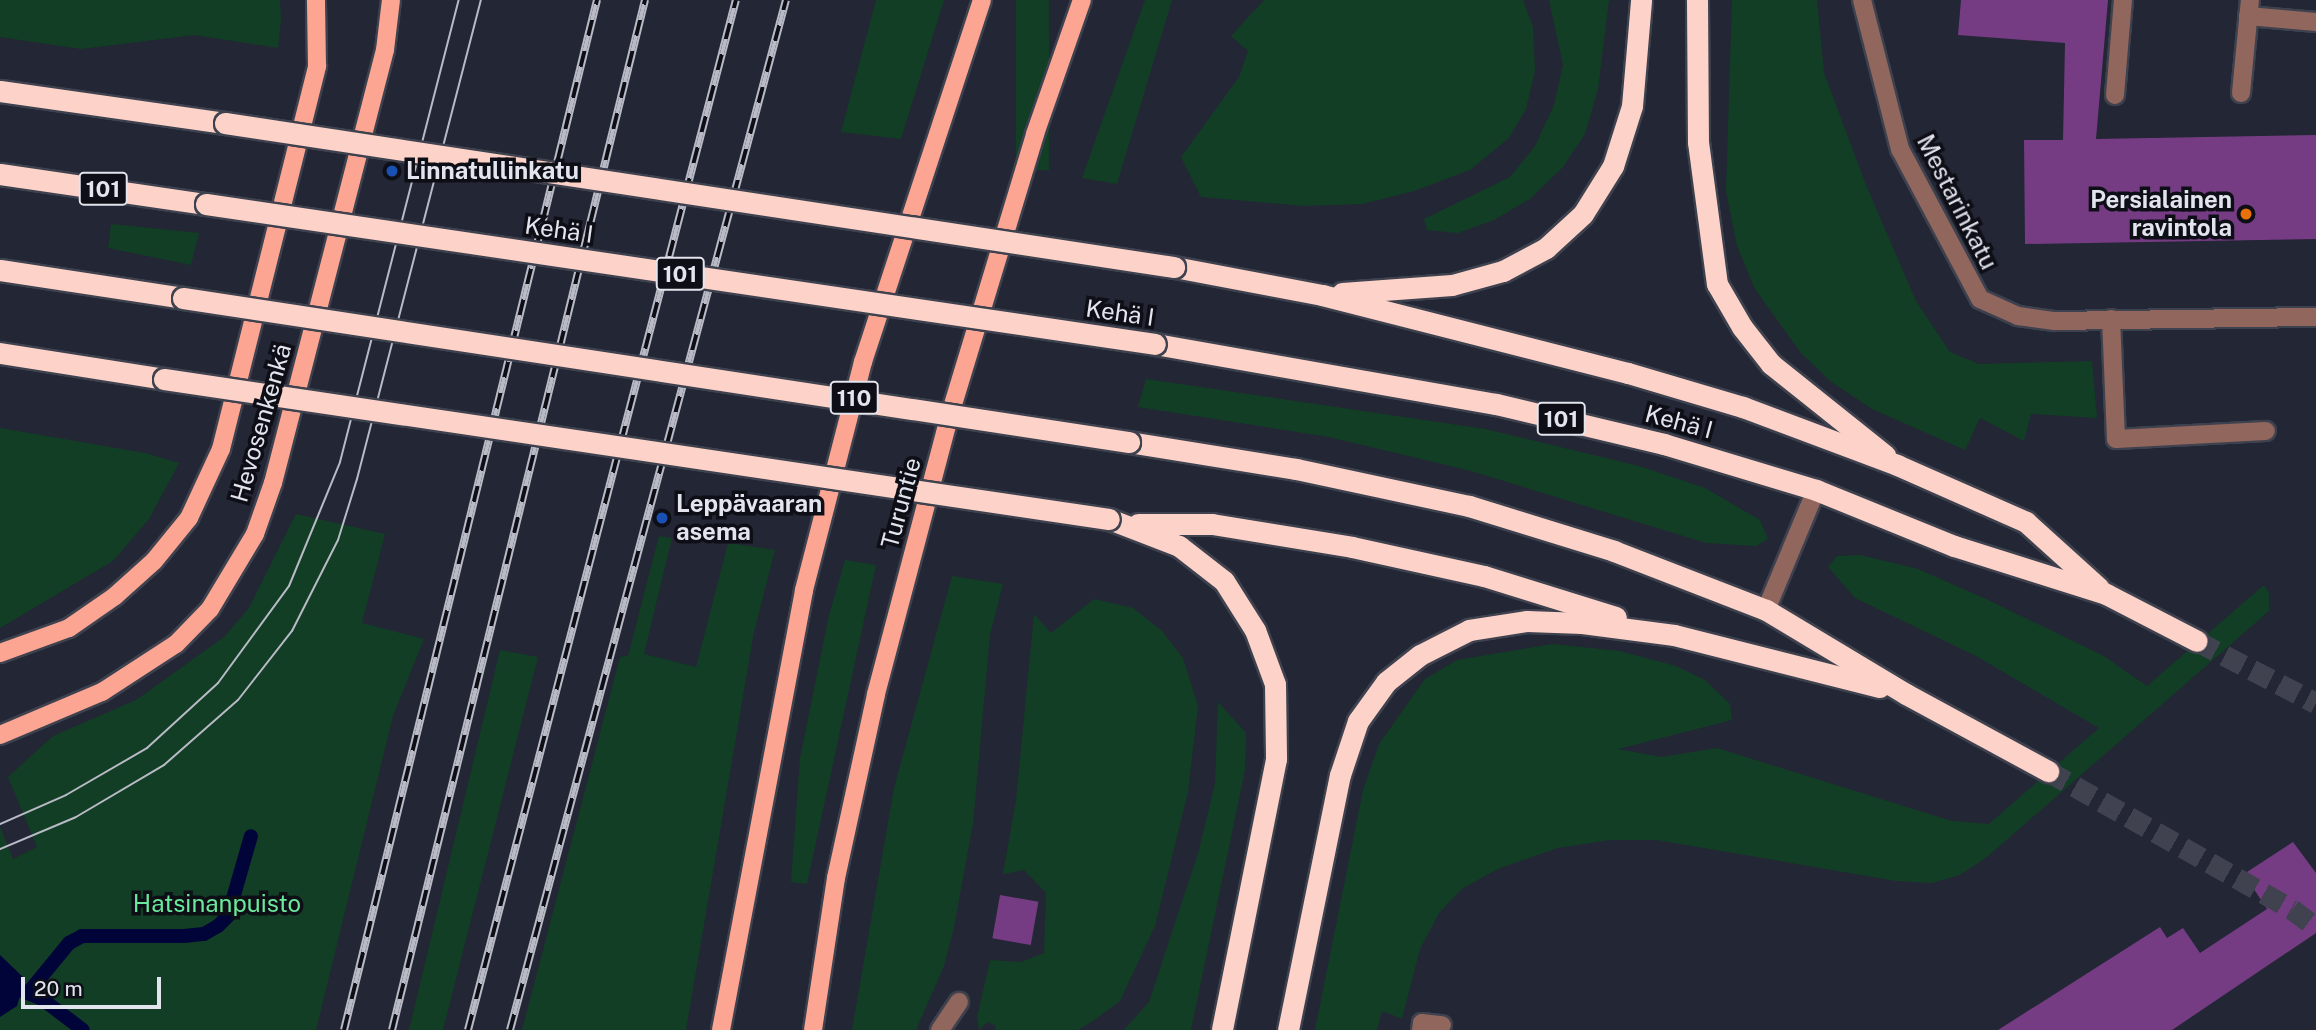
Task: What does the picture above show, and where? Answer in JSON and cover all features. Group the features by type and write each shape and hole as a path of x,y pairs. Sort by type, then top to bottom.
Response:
{"highway":[{"path":"1322,295 1452,285 1503,271 1546,248 1583,214 1613,166 1632,106 1641,0"},
{"path":"1698,0 1698,142 1717,284 1742,327 1771,364 1897,465"},
{"path":"0,91 1174,267 1322,295 1628,373 1744,408 1897,465 2026,522 2106,594"},
{"name":"Kehä I","path":"0,174 1155,344 1496,404 1664,444 1816,490 1954,546 2106,594 2197,641"},
{"path":"0,270 1129,442 1296,469 1469,506 1614,551 1766,610 1906,694 2048,771"},
{"path":"0,353 1119,522 1212,524 1352,547 1484,576 1674,635 1906,694"},
{"path":"1119,522 1180,546 1224,581 1255,630 1275,684 1276,759 1222,1030"},
{"path":"1288,1030 1340,775 1358,720 1386,682 1420,655 1480,628 1527,621 1674,635"}],"main road":[{"name":"Hevosenkenkä","path":"0,653 69,628 115,596 154,561 188,518 221,449 317,66 316,0"},
{"name":"Hevosenkenkä","path":"0,735 102,692 176,644 210,608 255,534 273,484 385,50 391,0"},
{"name":"110","path":"720,1030 804,590 863,362 982,0"},
{"name":"Turuntie","path":"813,1030 836,878 876,694 944,434 1035,134 1082,0"}],"street":[{"name":"Mestarinkatu","path":"1862,0 1900,149 1980,299 2018,316 2055,321 2316,317"},
{"path":"2115,95 2123,0"},
{"path":"2241,93 2249,8 2316,22"},
{"path":"2111,319 2116,439 2266,432"},
{"path":"1766,610 1816,490"},
{"path":"940,1030 959,1002"},
{"path":"1421,1030 1422,1023 1443,1024"}],"green space":[{"path":"0,0 280,0 278,48 194,35 81,49 0,37"},
{"path":"876,0 944,0 901,139 841,132"},
{"path":"1016,0 1049,0 1049,170 1016,170"},
{"path":"1145,0 1172,0 1117,184 1082,178"},
{"path":"1264,0 1523,0 1533,27 1535,71 1526,109 1509,138 1470,170 1414,191 1362,204 1304,206 1201,197 1181,157 1239,77 1248,51 1231,36"},
{"path":"1549,0 1609,0 1598,89 1585,134 1563,167 1530,199 1494,220 1458,233 1427,230 1424,219 1510,177 1535,146 1554,105 1563,65"},
{"path":"1732,0 1817,0 1824,73 1866,185 1916,301 1950,352 1979,364 2092,361 2097,418 2031,414 2024,441 1980,418 1965,450 1872,409 1830,381 1801,353 1755,289 1737,246 1726,191"},
{"path":"111,224 199,233 191,265 108,248"},
{"path":"1146,379 1485,429 1639,466 1705,488 1760,520 1768,539 1756,546 1706,543 1471,471 1329,437 1138,407"},
{"path":"0,428 145,453 179,463 149,519 113,561 0,628"},
{"name":"Hatsinanpuisto","path":"296,514 385,534 362,623 424,639 393,716 316,1030 0,1030 0,827 13,859 37,847 8,777 53,736 136,700 224,637 249,608"},
{"path":"659,536 672,538 644,654 696,667 728,543 775,550 754,632 686,1030 522,1030 620,657 628,656"},
{"path":"1860,555 1918,569 1986,599 2102,655 2147,686 2264,585 2269,593 2269,611 1987,857 1960,875 1932,883 1896,881 1657,840 1610,840 1558,848 1500,868 1463,888 1439,913 1420,949 1402,1019 1382,1011 1377,1030 1315,1030 1363,790 1379,744 1425,679 1457,660 1553,644 1619,651 1676,666 1705,680 1730,704 1732,720 1618,749 1661,757 1717,748 1952,821 1989,824 2099,728 1976,656 1855,598 1828,567 1837,556"},
{"path":"845,560 876,565 807,884 791,882 800,758 829,615"},
{"path":"952,576 1003,584 990,635 973,824 953,932 944,966 916,1030 852,1030 894,788"},
{"path":"1094,599 1133,608 1162,631 1183,658 1198,706 1188,792 1155,926 1120,1001 1078,1030 995,1030 996,1026 988,1022 979,1030 977,1017 990,960 1021,962 1044,953 1046,893 1024,870 1003,874 1016,800 1034,614 1051,633"},
{"path":"500,650 538,657 443,1030 409,1030"},
{"path":"1218,702 1246,733 1245,770 1191,1030 1124,1030 1149,1002 1199,850 1215,783"}],"shaded area":[{"path":"0,955 25,979 17,1006 0,1017"}],"building":[{"path":"1961,0 2108,0 2096,139 2316,135 2316,239 2025,244 2024,140 2063,140 2065,43 1958,35"},
{"path":"2293,842 2316,873 2316,933 2172,1030 1998,1030 2160,927 2167,938 2183,928 2200,953 2267,909 2244,874"},
{"path":"1000,895 1038,902 1031,945 992,938"}],"waterway":[{"path":"28,993 69,943 82,936 184,936 204,934 218,926 228,916 251,836"},
{"path":"0,982 42,999 83,1030"}],"tunnel":[{"path":"2197,641 2316,703"},
{"path":"2048,771 2292,909 2316,927"}],"tram line":[{"path":"0,824 66,795 147,748 218,683 289,586 340,462 459,0"},
{"path":"0,849 76,817 164,765 238,700 292,631 338,540 357,479 481,0"}],"railway":[{"path":"344,1030 597,0"},
{"path":"392,1030 645,0"},
{"path":"468,1030 736,0"},
{"path":"510,1030 786,0"}],"place":[{"name":"Linnatullinkatu","path":"392,171"},
{"name":"Persialainen ravintola","path":"2246,214"},
{"name":"Leppävaaran asema","path":"662,518"}]}
